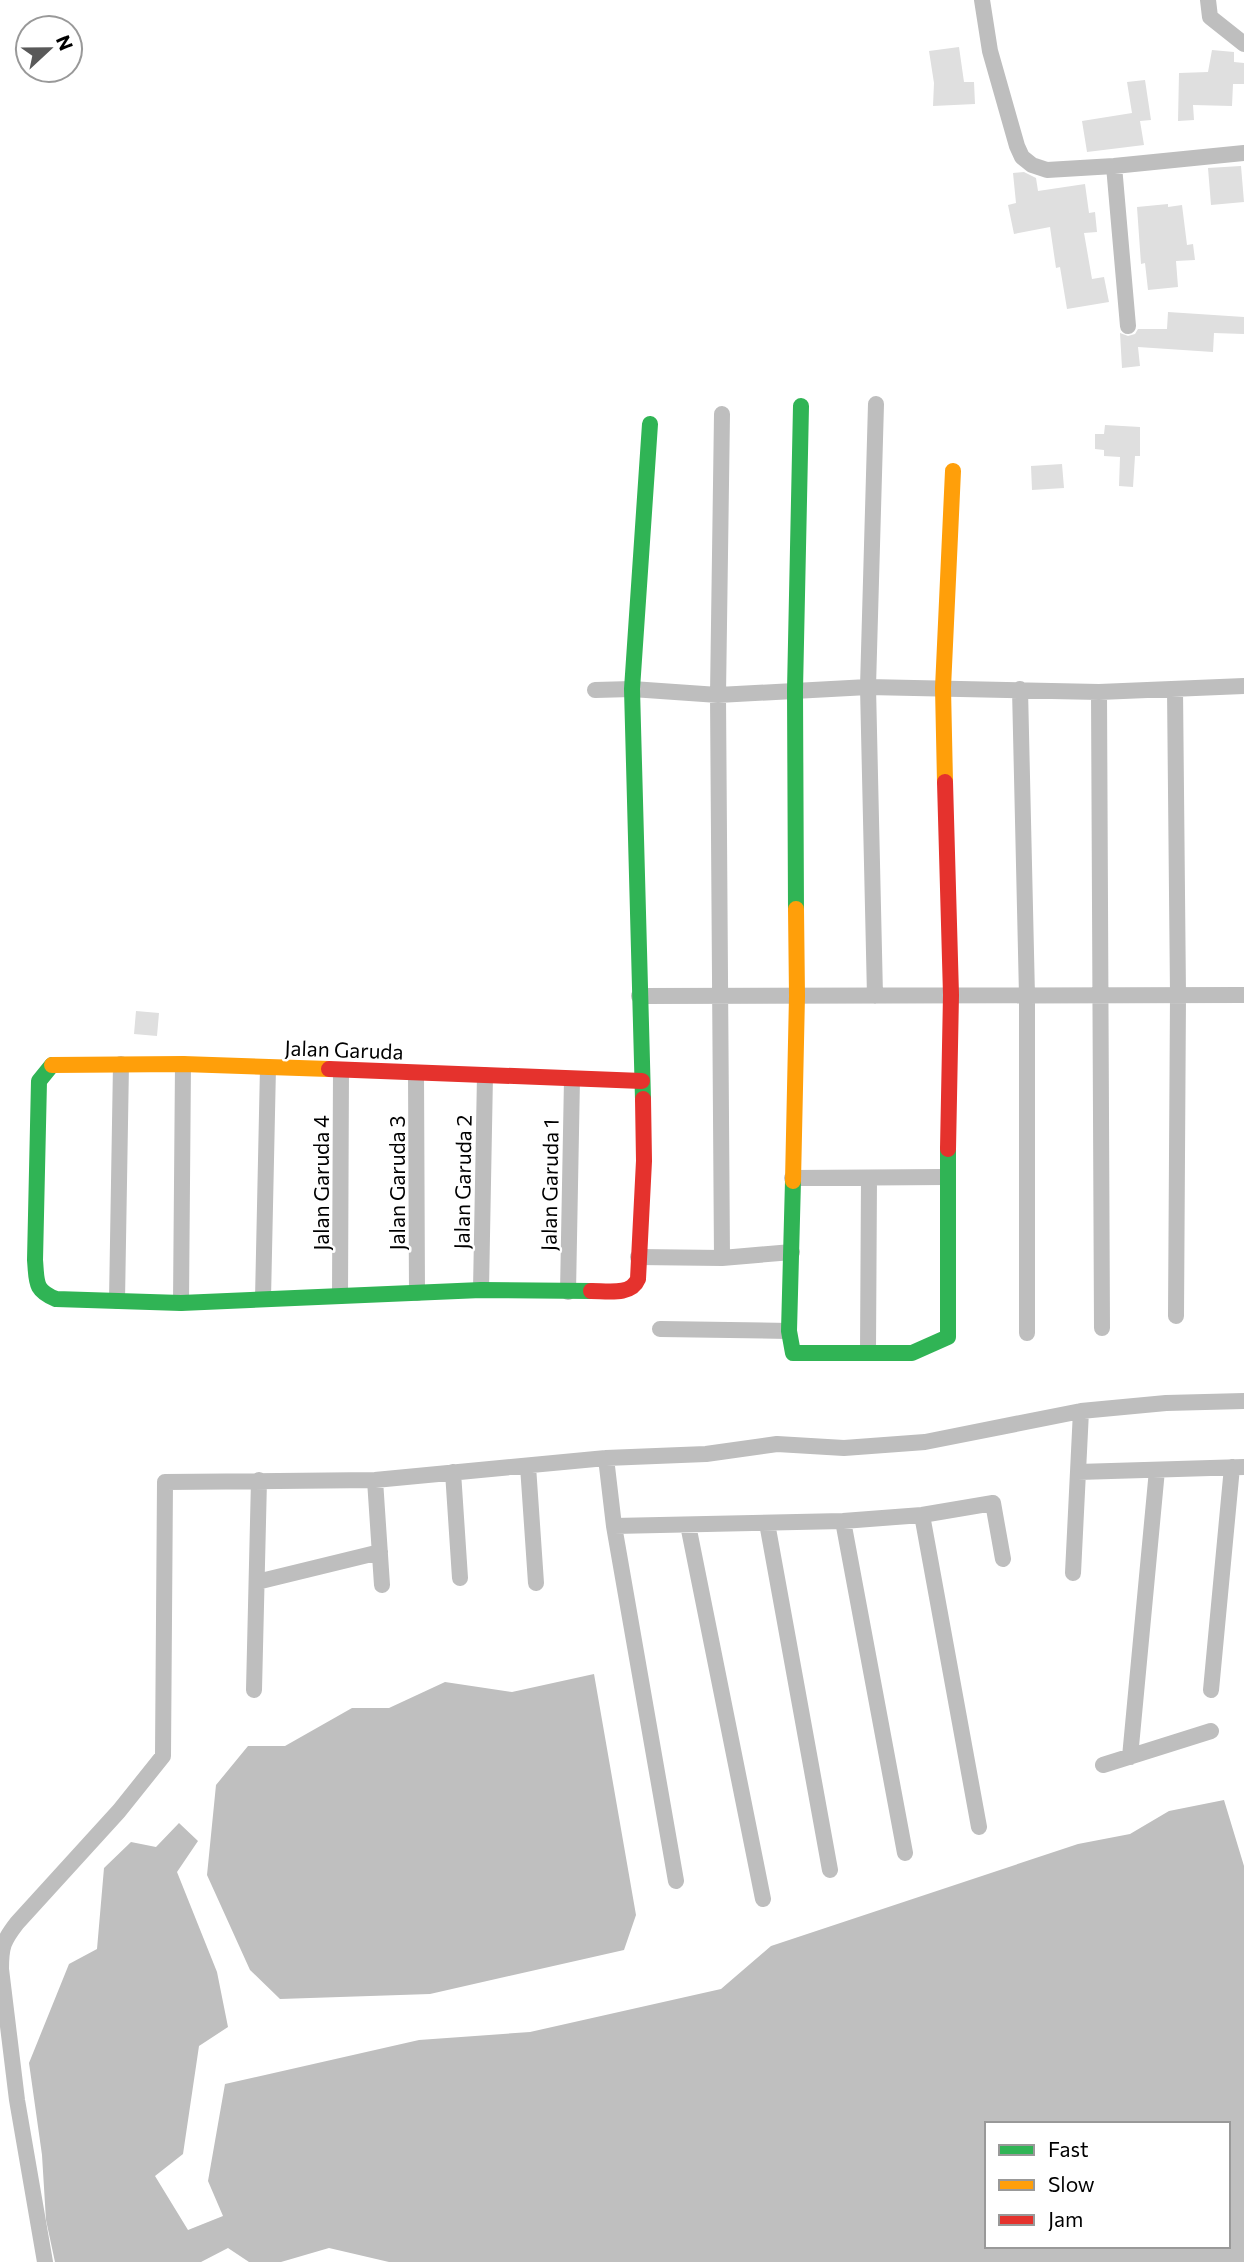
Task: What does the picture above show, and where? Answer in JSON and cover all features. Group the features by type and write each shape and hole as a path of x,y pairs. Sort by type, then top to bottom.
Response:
{"street":[{"path":"982,0 990,51 1017,146 1022,157 1032,165 1047,170 1244,153"},
{"path":"1208,0 1210,17 1244,44"},
{"path":"1114,166 1128,326"},
{"path":"874,996 868,687 877,404"},
{"path":"801,406 795,690 797,996 789,1331 793,1353 912,1353 948,1337 947,1177 951,996 943,688 953,471"},
{"path":"722,1258 718,695 723,414"},
{"path":"121,1064 117,1301 181,1303 481,1290 568,1292 628,1290 635,1286 638,1279 644,1161 632,689 650,424"},
{"path":"595,690 632,689 718,695 868,687 1099,692 1244,685"},
{"path":"1020,689 1027,996 1027,1334"},
{"path":"1175,689 1178,995 1176,1316"},
{"path":"1099,692 1102,1328"},
{"path":"639,996 1244,995"},
{"name":"Jalan Garuda","path":"117,1301 56,1299 41,1293 37,1283 35,1260 39,1081 53,1064 183,1064 642,1081"},
{"path":"181,1303 183,1064"},
{"path":"263,1299 268,1067"},
{"name":"Jalan Garuda 4","path":"340,1296 341,1070"},
{"name":"Jalan Garuda 3","path":"416,1073 417,1293"},
{"name":"Jalan Garuda 2","path":"481,1290 485,1075"},
{"name":"Jalan Garuda 1","path":"568,1292 572,1079"},
{"path":"792,1178 947,1177"},
{"path":"868,1352 869,1178"},
{"path":"638,1256 722,1258 792,1252"},
{"path":"660,1329 789,1331"},
{"path":"45,2262 17,2100 0,1951 4,1939 17,1923 120,1811 163,1756 165,1482 375,1480 606,1458 706,1454 778,1444 844,1448 925,1442 1081,1411 1166,1402 1244,1401"},
{"path":"1073,1573 1081,1411"},
{"path":"606,1458 614,1526 676,1881"},
{"path":"528,1466 536,1583"},
{"path":"1078,1472 1238,1467 1211,1690"},
{"path":"1130,1757 1157,1470"},
{"path":"453,1472 460,1578"},
{"path":"254,1689 259,1480"},
{"path":"375,1480 382,1585"},
{"path":"614,1526 842,1521 922,1515 993,1503 1003,1559"},
{"path":"922,1515 979,1827"},
{"path":"842,1521 905,1853"},
{"path":"767,1523 830,1870"},
{"path":"688,1525 763,1899"},
{"path":"257,1582 380,1552"},
{"path":"1103,1765 1211,1731"}],"shaded area":[{"path":"594,1674 636,1915 624,1950 430,1994 280,1999 250,1970 207,1875 216,1785 248,1746 285,1746 352,1708 389,1708 445,1682 512,1692"},
{"path":"1224,1800 1244,1866 1244,2262 389,2262 329,2248 281,2262 249,2262 228,2248 201,2262 55,2262 46,2220 42,2155 29,2063 69,1964 97,1949 104,1868 131,1842 156,1847 179,1823 198,1841 177,1872 217,1972 228,2027 199,2046 183,2154 155,2176 188,2230 223,2216 208,2181 225,2084 419,2040 530,2032 721,1989 771,1946 1078,1844 1130,1834 1169,1811"}],"building":[{"path":"959,47 964,82 974,82 975,104 933,106 934,83 929,51"},
{"path":"1212,50 1234,52 1234,62 1244,63 1244,84 1233,84 1232,106 1193,105 1194,120 1178,121 1179,73 1208,72"},
{"path":"1145,80 1151,120 1140,121 1144,145 1087,152 1082,121 1132,113 1127,82"},
{"path":"1241,166 1244,202 1211,205 1208,168"},
{"path":"1024,172 1036,178 1038,191 1085,184 1089,213 1095,212 1097,232 1084,233 1092,279 1104,277 1109,302 1067,309 1060,267 1056,268 1050,227 1014,234 1008,205 1016,203 1013,173"},
{"path":"1168,204 1168,207 1182,205 1187,245 1193,244 1195,260 1176,261 1178,287 1148,290 1145,263 1141,264 1137,207"},
{"path":"1168,312 1244,317 1244,334 1214,333 1213,352 1138,347 1140,366 1122,368 1120,333 1128,336 1135,334 1138,329 1167,329"},
{"path":"1105,425 1140,427 1140,456 1135,456 1133,487 1119,486 1120,457 1104,456 1104,450 1095,449 1095,434 1104,434"},
{"path":"1062,464 1064,488 1032,490 1031,466"},
{"path":"136,1011 159,1013 157,1036 134,1034"}],"traffic: fast":[{"path":"796,909 795,690 801,406"},
{"path":"643,1099 632,689 650,424"},
{"path":"52,1065 39,1081 35,1260 40,1289 56,1299 181,1303 481,1290 591,1291"},
{"path":"793,1181 789,1331 793,1353 912,1353 948,1337 948,1149"}],"traffic: slow":[{"path":"945,782 943,688 953,471"},
{"path":"793,1181 796,909"},
{"path":"52,1065 183,1064 329,1069"}],"traffic: jam":[{"path":"945,782 951,995 948,1149"},
{"path":"329,1069 642,1081"},
{"path":"591,1291 624,1290 630,1288 638,1279 644,1161 643,1099"}]}
